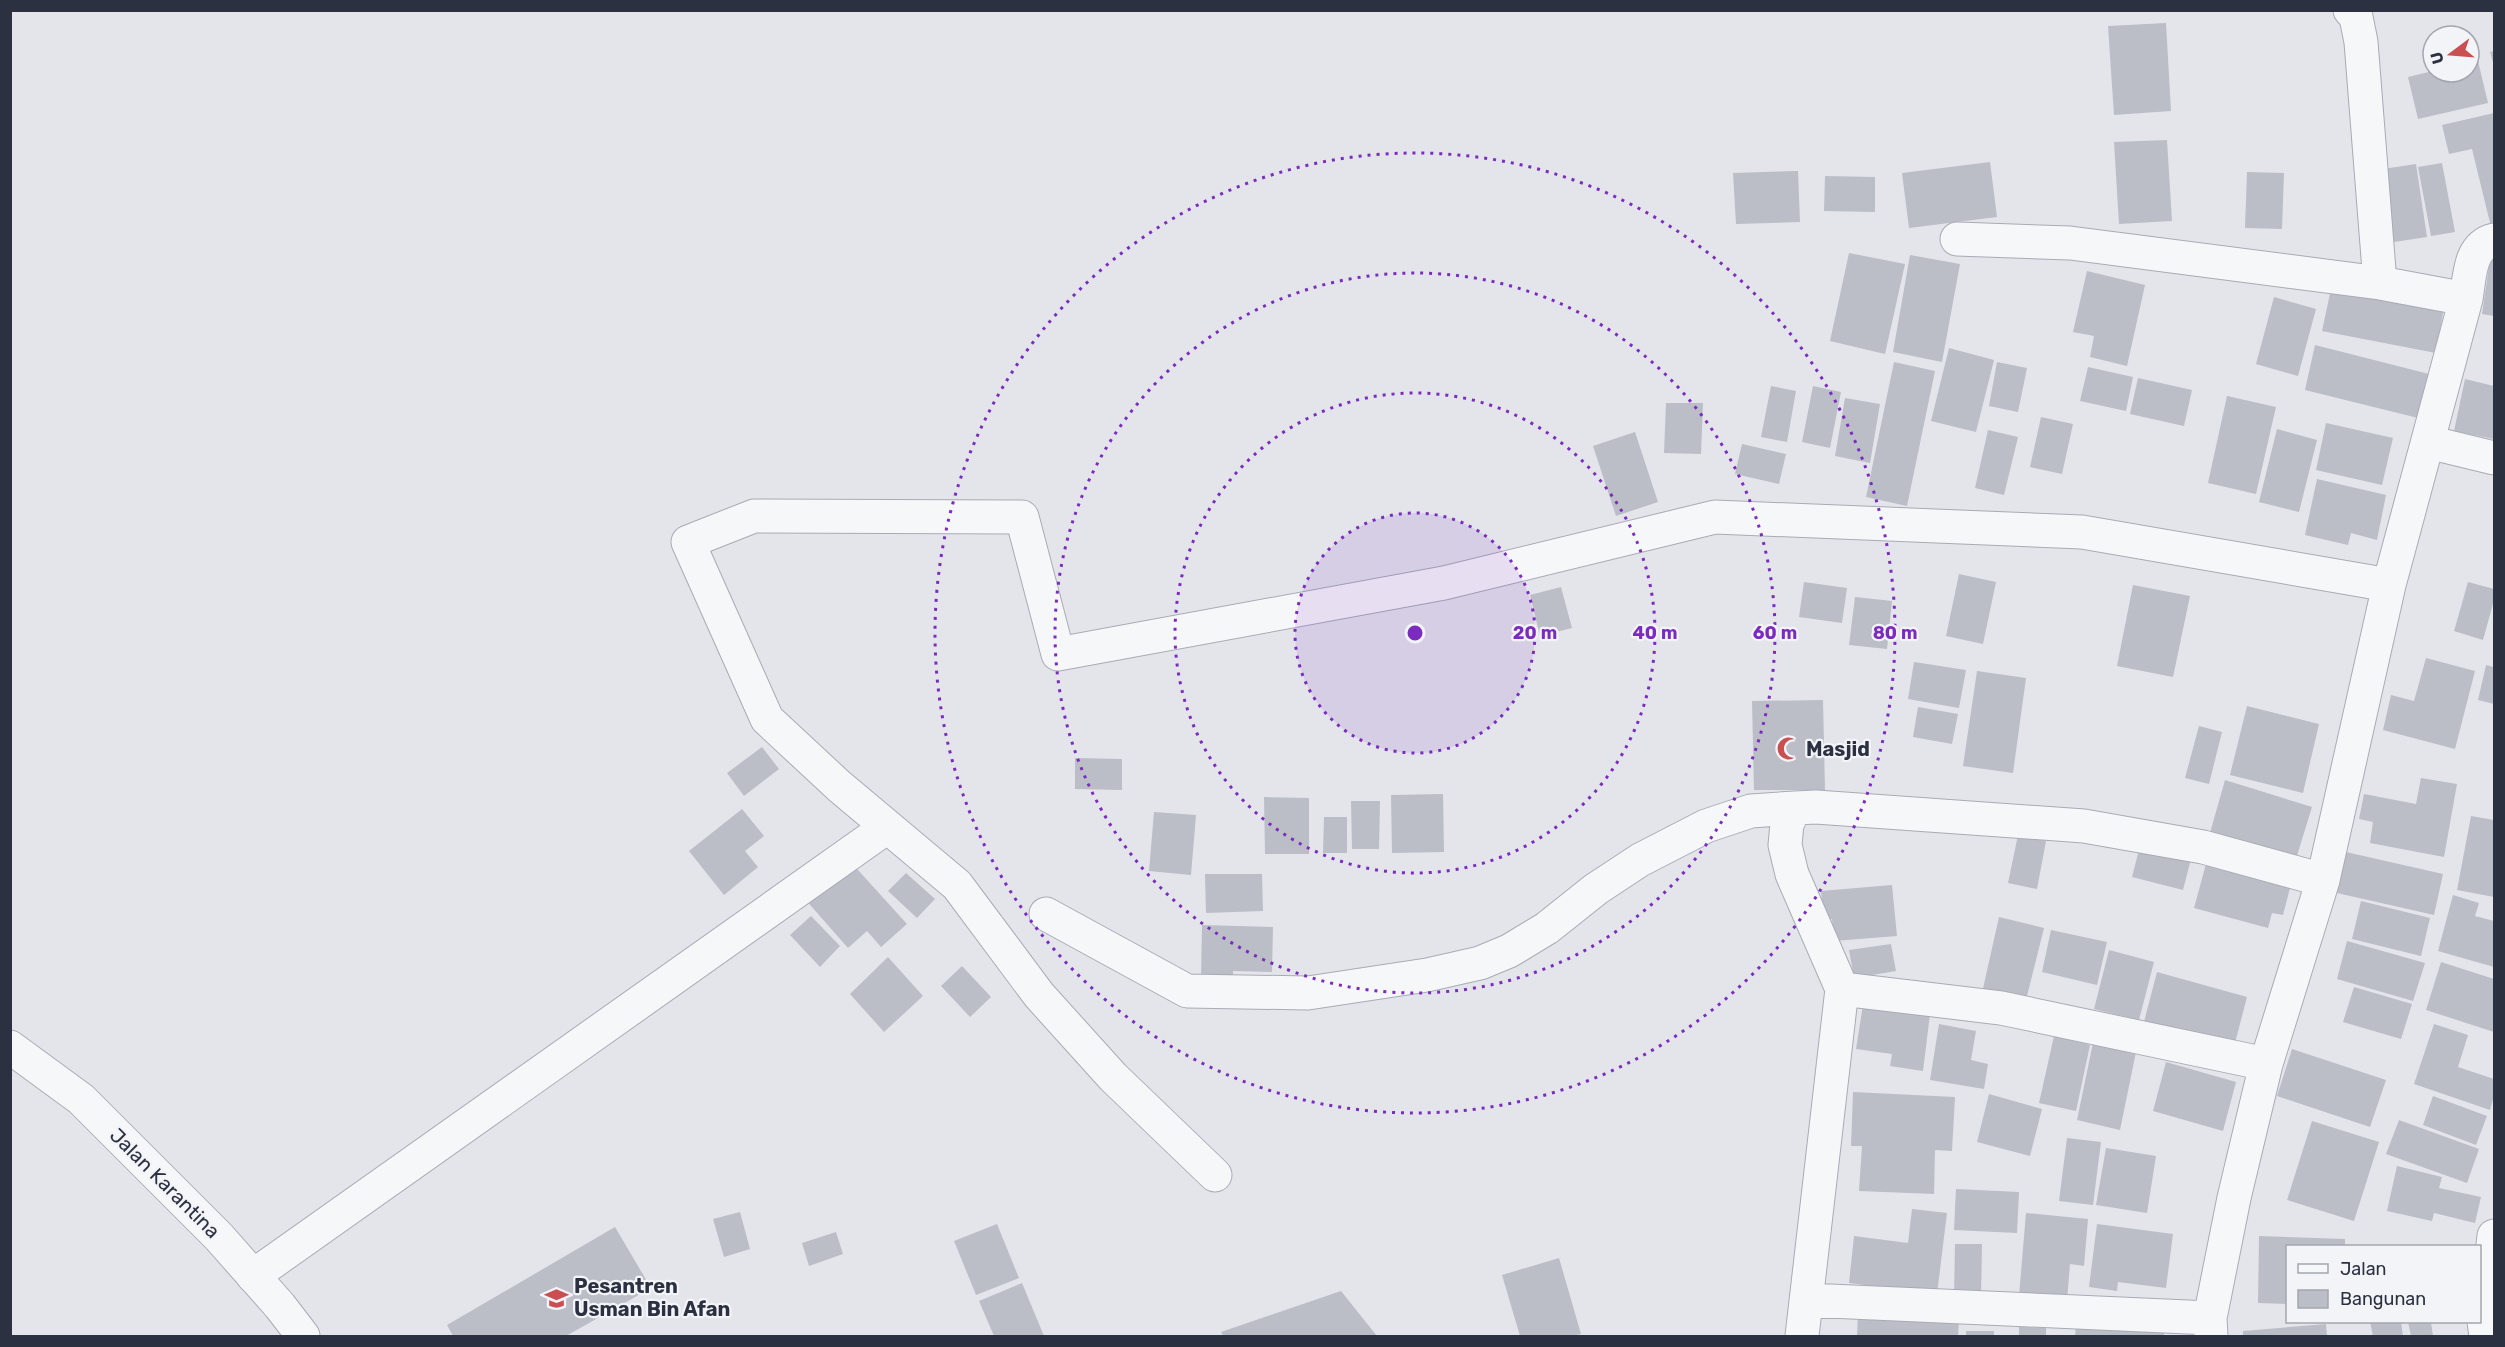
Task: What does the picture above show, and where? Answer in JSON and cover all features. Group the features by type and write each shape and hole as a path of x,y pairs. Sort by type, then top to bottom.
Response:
{"street":[{"path":"2350,10 2356,17 2361,42 2380,283"},
{"path":"1957,239 2070,243 2380,283 2466,299"},
{"path":"1807,1300 2210,1327 2234,1198 2266,1064 2323,880 2390,585 2466,299 2475,254 2479,246 2494,240"},
{"path":"2428,442 2494,458"},
{"path":"1215,1175 1113,1077 1039,995 957,885 767,719 688,542 754,516 1022,517 1058,654 1444,584 1715,517 2082,532 2390,585"},
{"path":"1046,914 1187,991 1308,993 1427,975 1499,955 1547,928 1596,889 1640,860 1706,826 1750,811 1816,807 2084,826 2203,847 2323,880"},
{"path":"1795,808 1787,824 1785,845 1792,874 1842,989 1802,1336"},
{"path":"253,1276 887,826"},
{"path":"1842,989 2001,1008 2266,1064"},
{"name":"Jalan Karantina","path":"10,1047 81,1099 219,1237 303,1336"},
{"path":"2486,1336 2484,1322 2494,1236"}],"building":[{"path":"2166,23 2171,111 2114,115 2108,26"},
{"path":"2494,51 2494,66 2490,52"},
{"path":"2421,74 2421,84 2481,84 2481,74 2488,103 2418,119 2408,77"},
{"path":"2494,113 2494,231 2492,231 2472,149 2449,154 2442,125"},
{"path":"2167,140 2172,221 2119,224 2114,142"},
{"path":"1990,162 1997,217 1909,228 1902,173"},
{"path":"2442,163 2455,232 2431,236 2418,167"},
{"path":"2416,164 2427,237 2394,242 2383,169"},
{"path":"1798,171 1800,222 1736,224 1733,173"},
{"path":"2247,172 2284,173 2282,229 2245,228"},
{"path":"1825,176 1875,177 1875,212 1824,211"},
{"path":"1849,253 1905,264 1885,354 1830,341"},
{"path":"2491,253 2494,254 2494,316 2482,314"},
{"path":"1910,255 1960,264 1942,362 1893,352"},
{"path":"2087,271 2145,285 2127,366 2090,357 2094,336 2073,332"},
{"path":"2332,284 2444,307 2436,353 2322,331"},
{"path":"2274,297 2316,309 2298,376 2256,364"},
{"path":"2315,345 2429,374 2418,418 2305,390"},
{"path":"1949,348 1994,360 1976,432 1931,421"},
{"path":"1894,362 1935,371 1907,506 1866,497"},
{"path":"1997,362 2027,368 2018,412 1989,406"},
{"path":"2088,367 2133,377 2126,411 2080,401"},
{"path":"2138,378 2192,390 2184,426 2130,414"},
{"path":"2465,379 2494,386 2494,439 2454,431"},
{"path":"1771,386 1796,391 1787,442 1761,437"},
{"path":"1813,386 1841,392 1830,448 1802,442"},
{"path":"2227,396 2276,407 2256,494 2208,483"},
{"path":"1845,398 1880,404 1870,463 1835,456"},
{"path":"1666,403 1703,403 1701,454 1664,453"},
{"path":"2041,417 2073,424 2062,474 2030,467"},
{"path":"2326,423 2393,438 2382,485 2316,470"},
{"path":"2277,429 2317,440 2299,512 2259,502"},
{"path":"1988,430 2018,437 2004,495 1975,488"},
{"path":"1635,432 1658,502 1616,516 1593,446"},
{"path":"1742,444 1786,454 1779,484 1735,474"},
{"path":"2317,479 2386,495 2377,540 2351,533 2348,545 2305,535"},
{"path":"1959,574 1996,582 1983,644 1946,636"},
{"path":"1804,582 1847,588 1842,623 1799,617"},
{"path":"2468,582 2494,589 2494,600 2483,640 2454,631"},
{"path":"2133,585 2190,596 2173,677 2117,666"},
{"path":"1561,587 1572,628 1540,636 1530,595"},
{"path":"1855,597 1892,601 1887,649 1849,645"},
{"path":"2426,658 2475,671 2455,749 2383,730 2391,695 2414,701"},
{"path":"1914,662 1966,670 1959,708 1908,699"},
{"path":"2486,665 2494,667 2494,704 2478,700"},
{"path":"1977,671 2026,678 2013,773 1963,766"},
{"path":"1823,700 1825,790 1754,790 1752,701"},
{"path":"2247,706 2319,724 2303,793 2230,775"},
{"path":"1918,707 1958,714 1952,744 1913,737"},
{"path":"2199,726 2222,732 2209,784 2185,778"},
{"path":"762,747 779,769 744,796 727,773"},
{"path":"1075,758 1122,759 1122,790 1075,789"},
{"path":"2421,778 2457,784 2444,857 2370,843 2373,822 2359,819 2364,794 2416,804"},
{"path":"2225,780 2312,807 2296,859 2210,833"},
{"path":"1443,794 1444,852 1392,853 1391,795"},
{"path":"1264,797 1309,798 1309,854 1265,854"},
{"path":"1351,801 1380,801 1379,849 1352,849"},
{"path":"742,809 764,836 745,851 758,867 724,895 689,851"},
{"path":"1154,812 1196,815 1191,875 1149,871"},
{"path":"2471,816 2494,820 2494,897 2457,890"},
{"path":"1324,817 1347,817 1347,853 1323,853"},
{"path":"2018,835 2046,841 2037,889 2008,883"},
{"path":"2141,842 2192,855 2183,890 2132,877"},
{"path":"2346,852 2443,874 2434,915 2337,893"},
{"path":"848,859 907,924 881,947 867,931 848,948 804,898"},
{"path":"2206,864 2290,888 2283,915 2272,913 2268,928 2194,908"},
{"path":"906,873 935,899 917,918 888,891"},
{"path":"1205,874 1262,874 1263,911 1206,913"},
{"path":"1892,885 1897,936 1834,941 1832,919 1824,920 1821,891"},
{"path":"2453,895 2479,903 2475,916 2494,921 2494,967 2438,951"},
{"path":"2361,901 2430,918 2421,956 2352,939"},
{"path":"811,916 840,946 820,967 790,935"},
{"path":"1999,917 2044,928 2025,1004 1982,993"},
{"path":"1202,925 1273,927 1272,972 1233,971 1233,978 1201,978"},
{"path":"2051,930 2107,942 2097,985 2042,972"},
{"path":"2347,941 2425,963 2413,1001 2337,979"},
{"path":"1891,944 1896,971 1854,978 1849,950"},
{"path":"2109,950 2154,962 2139,1020 2094,1009"},
{"path":"888,957 923,996 884,1032 850,994"},
{"path":"2441,962 2494,979 2494,1032 2426,1010"},
{"path":"962,966 991,997 970,1017 941,986"},
{"path":"2157,972 2247,997 2234,1047 2144,1022"},
{"path":"2354,987 2412,1004 2401,1039 2343,1022"},
{"path":"1863,1005 1930,1014 1923,1071 1890,1066 1892,1054 1856,1049"},
{"path":"1939,1024 1976,1031 1971,1060 1988,1064 1984,1089 1930,1080"},
{"path":"2434,1024 2468,1035 2458,1067 2494,1079 2494,1096 2490,1110 2414,1084"},
{"path":"2054,1036 2090,1045 2076,1111 2039,1103"},
{"path":"2094,1038 2137,1047 2120,1130 2077,1120"},
{"path":"2292,1049 2386,1080 2370,1127 2277,1096"},
{"path":"2166,1062 2236,1082 2223,1131 2153,1111"},
{"path":"1853,1092 1955,1097 1952,1151 1935,1150 1934,1194 1859,1191 1862,1146 1851,1146"},
{"path":"1989,1094 2042,1109 2030,1156 1977,1142"},
{"path":"2433,1096 2487,1116 2476,1145 2423,1125"},
{"path":"2399,1120 2479,1149 2467,1183 2386,1154"},
{"path":"2312,1121 2379,1142 2354,1221 2287,1200"},
{"path":"2067,1138 2101,1142 2093,1205 2059,1201"},
{"path":"2106,1148 2156,1156 2147,1213 2096,1205"},
{"path":"2397,1166 2442,1177 2439,1188 2481,1197 2475,1223 2434,1213 2432,1221 2387,1211"},
{"path":"1956,1189 2019,1192 2017,1233 1954,1230"},
{"path":"1912,1209 1947,1213 1937,1294 1849,1283 1854,1236 1908,1243"},
{"path":"740,1212 750,1249 724,1257 713,1219"},
{"path":"2026,1213 2088,1219 2084,1266 2070,1264 2067,1300 2019,1296"},
{"path":"997,1224 1019,1278 976,1295 954,1241"},
{"path":"2097,1224 2173,1234 2166,1288 2118,1282 2117,1291 2089,1287"},
{"path":"615,1227 651,1288 566,1336 453,1336 447,1325"},
{"path":"836,1232 843,1254 809,1266 802,1243"},
{"path":"2259,1236 2345,1239 2345,1245 2286,1245 2286,1304 2258,1303"},
{"path":"1955,1244 1982,1244 1981,1297 1954,1296"},
{"path":"1559,1258 1581,1334 1520,1336 1502,1275"},
{"path":"1022,1283 1044,1336 994,1336 979,1301"},
{"path":"1341,1291 1377,1336 1223,1336 1221,1332"},
{"path":"1858,1313 1959,1320 1958,1336 1857,1336"},
{"path":"2370,1323 2401,1323 2403,1336 2373,1336"},
{"path":"2408,1323 2431,1323 2433,1336 2411,1336"},
{"path":"2076,1324 2164,1329 2164,1336 2075,1336"},
{"path":"2326,1324 2327,1336 2243,1336 2243,1331"},
{"path":"2019,1327 2046,1328 2046,1336 2019,1336"},
{"path":"1966,1331 1994,1331 1994,1336 1966,1336"}],"place":[{"name":"Masjid","path":"1788,749"},
{"name":"Pesantren Usman Bin Afan","path":"556,1298"}]}
